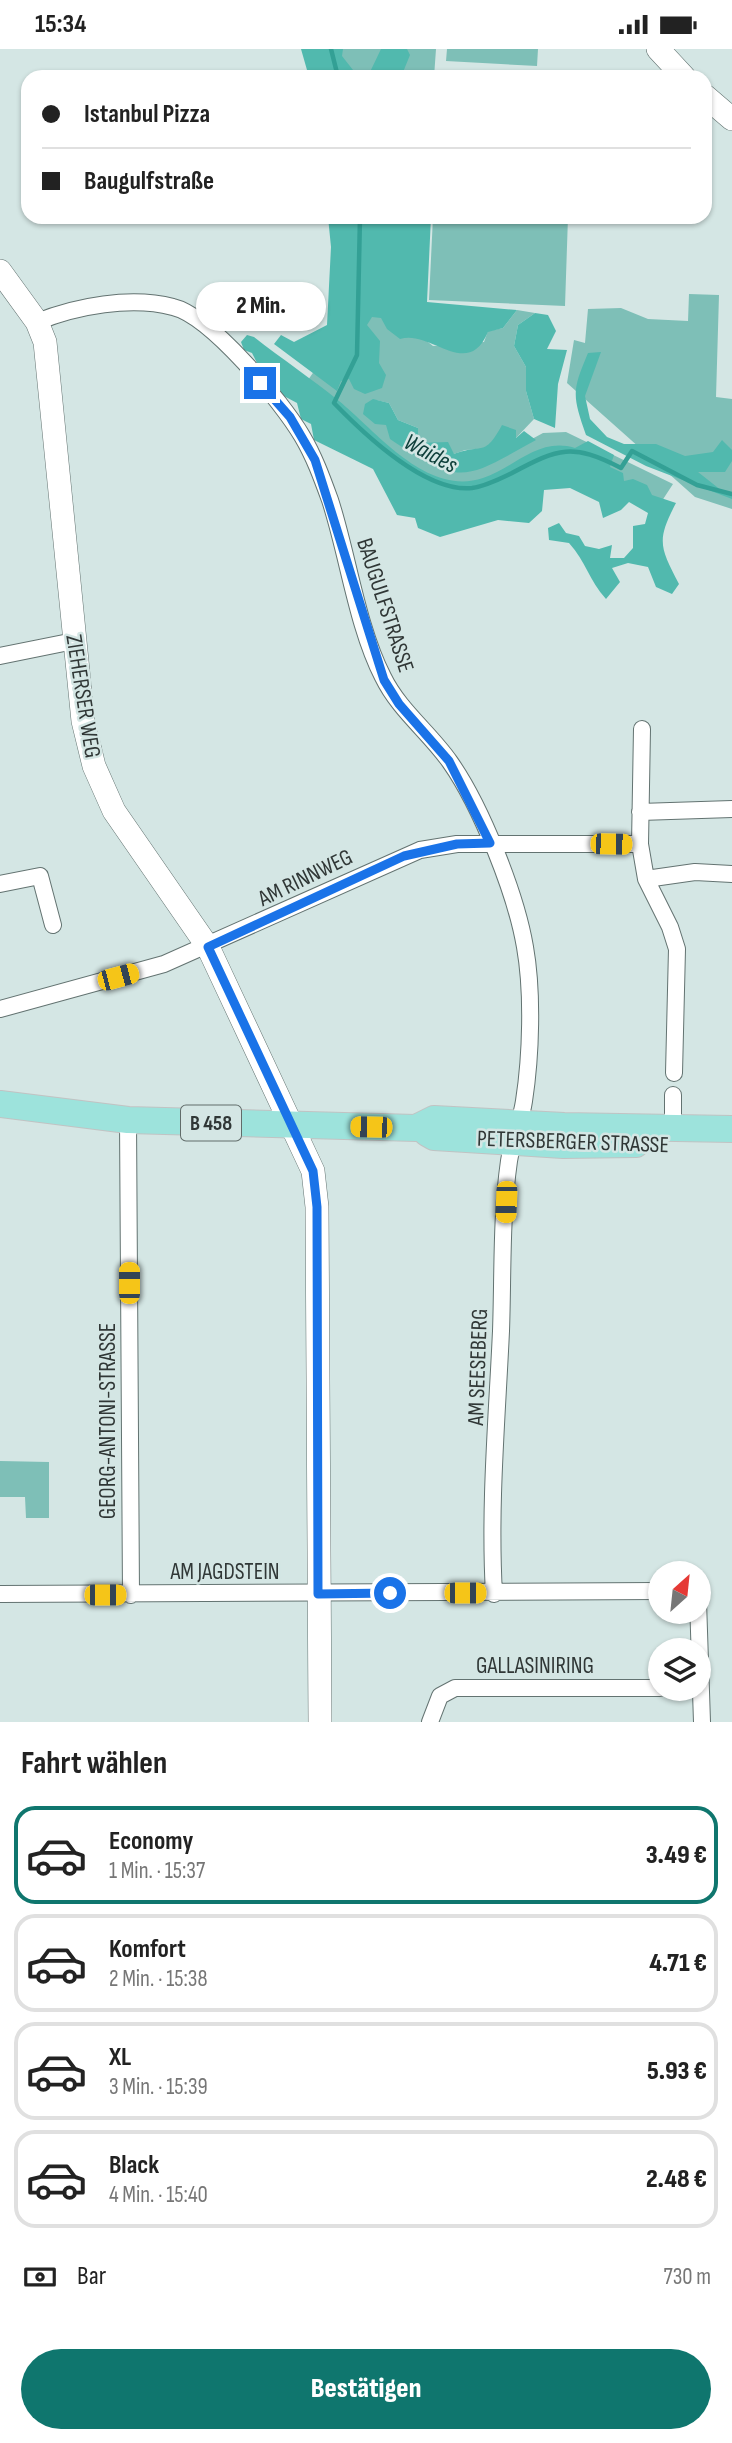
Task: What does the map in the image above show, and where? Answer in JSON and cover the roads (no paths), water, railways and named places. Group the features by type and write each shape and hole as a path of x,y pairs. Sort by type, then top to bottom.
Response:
{"main road":[{"name":"PETERSBERGER STRASSE","path":"0,1104 128,1120 416,1128 435,1119 587,1146 732,1145"},
{"name":"PETERSBERGER STRASSE","path":"516,1132 732,1129"}],"street":[{"path":"658,49 678,70"},
{"path":"712,102 732,119"},
{"name":"ZIEHERSER WEG","path":"0,271 37,322 49,366 83,721 99,777 114,811 208,947 230,1000 311,1164 317,1207 320,1722"},
{"name":"BAUGULFSTRASSE","path":"37,322 87,307 126,304 170,306 198,319 290,417 309,447 328,495 379,669 399,704 449,761 490,843 526,948 527,1080 516,1132"},
{"path":"0,656 74,641"},
{"path":"642,729 640,844 646,879 670,927 677,949 674,1073"},
{"path":"640,812 732,809"},
{"name":"AM RINNWEG","path":"0,1009 164,964 208,947 387,863 420,851 457,844 640,844"},
{"path":"646,879 695,872 732,874"},
{"path":"0,884 40,876 53,925"},
{"path":"673,1095 673,1128"},
{"name":"GEORG-ANTONI-STRASSE","path":"128,1120 131,1595"},
{"name":"AM SEESEBERG","path":"494,1594 499,1363 508,1177 516,1132"},
{"name":"AM JAGDSTEIN","path":"0,1594 494,1594 648,1591"},
{"name":"GALLASINIRING","path":"430,1722 432,1710 440,1696 455,1688 648,1688"},
{"path":"701,1701 702,1722"}],"waterway":[{"name":"Waides","path":"331,49 336,70"},
{"name":"Waides","path":"360,224 357,355 334,403 397,459 435,481 454,487 472,488 493,482 554,454 577,452 621,468 632,451 697,485 732,494"}]}
